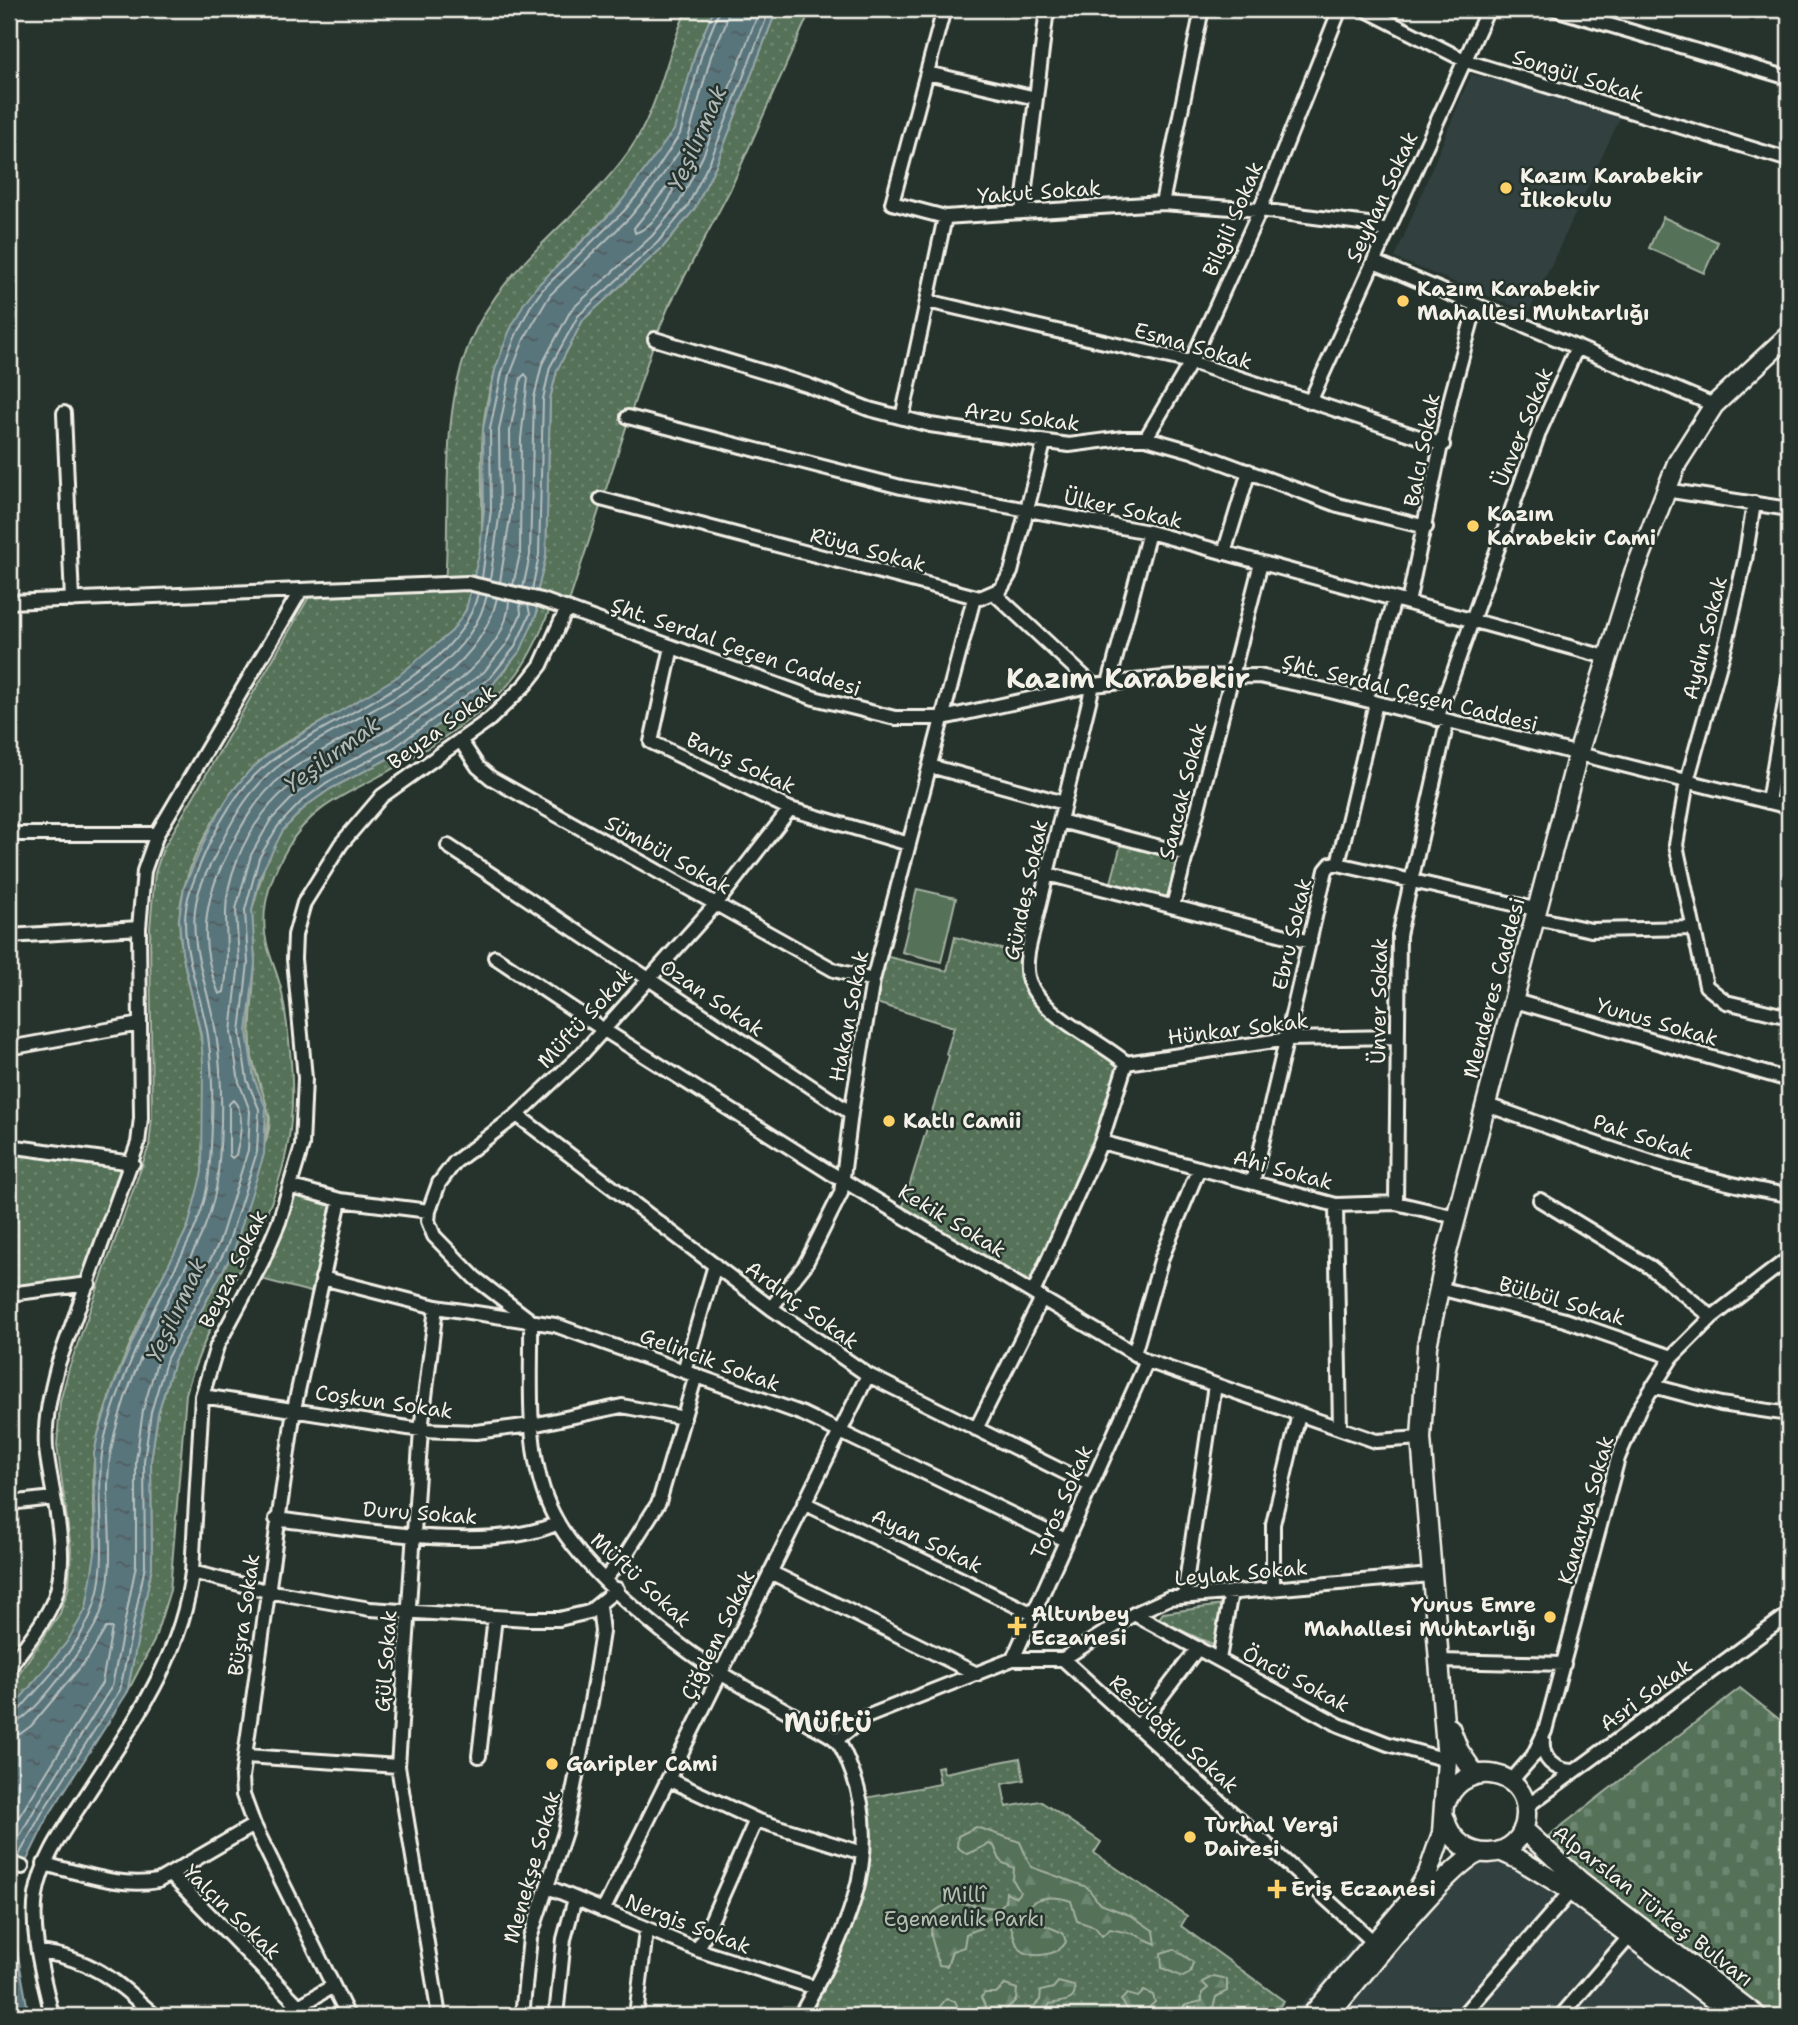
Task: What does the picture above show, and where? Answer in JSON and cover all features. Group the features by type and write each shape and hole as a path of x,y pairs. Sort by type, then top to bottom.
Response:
{"street":[{"name":"Yakut Sokak","path":"944,9 892,203 945,217 1162,204 1260,210 1368,224 1387,232"},
{"path":"1022,212 1047,9"},
{"path":"1162,204 1202,9"},
{"name":"Bilgili Sokak","path":"1146,438 1191,362 1260,210 1340,9"},
{"name":"Songül Sokak","path":"1364,9 1466,61 1789,160"},
{"name":"Seyhan Sokak","path":"1310,401 1488,9"},
{"path":"1555,9 1789,78"},
{"path":"927,73 1036,98"},
{"path":"902,418 945,217"},
{"path":"1374,262 1714,405"},
{"name":"Esma Sokak","path":"928,301 1191,362 1443,445"},
{"name":"Balcı Sokak","path":"1408,603 1451,397 1476,305"},
{"name":"Arzu Sokak","path":"655,340 807,385 902,418 1044,443 1069,445 1146,438 1249,471 1338,505 1426,527"},
{"name":"Menderes Caddesi","path":"1328,2016 1428,1873 1437,1852 1446,1810 1444,1708 1421,1438 1427,1346 1456,1217 1578,754 1606,657 1677,463 1714,405 1787,340"},
{"name":"Ünver Sokak","path":"1396,1203 1399,935 1442,721 1471,620 1540,430 1577,347"},
{"path":"64,413 72,600"},
{"name":"Ülker Sokak","path":"628,417 901,487 1149,532 1606,657"},
{"path":"1044,443 1011,572 995,593 1094,685"},
{"path":"1224,552 1249,471"},
{"path":"1665,490 1789,509"},
{"name":"Rüya Sokak","path":"601,499 974,598 995,593"},
{"name":"Aydın Sokak","path":"1754,503 1745,561 1726,643 1687,781 1676,845 1706,986 1714,996 1726,1002 1789,1017"},
{"path":"1110,683 1149,532"},
{"name":"Sancak Sokak","path":"1173,906 1261,563"},
{"name":"Şht. Serdal Çeçen Caddesi","path":"301,590 468,583 567,608 814,698 861,711 920,720 943,718 1110,683 1233,674 1289,681 1789,807"},
{"path":"9,602 301,590"},
{"path":"9,1668 50,1608 58,1584 60,1565 46,1446 49,1401 58,1364 133,1163 141,1118 139,928 144,871 157,834 301,590"},
{"name":"Hakan Sokak","path":"771,1308 805,1265 841,1193 873,980 974,598"},
{"name":"Ebru Sokak","path":"1254,1182 1326,870 1331,864 1338,864 1394,599"},
{"name":"Beyza Sokak","path":"52,2016 39,1952 35,1903 44,1864 161,1675 182,1622 192,1572 202,1396 217,1346 262,1262 292,1187 305,1119 305,1078 294,959 295,935 304,903 322,870 357,822 382,796 510,702 541,665 567,608"},
{"name":"Barış Sokak","path":"672,647 651,741 790,809 909,844"},
{"path":"1768,802 1789,679"},
{"name":"Gündeş Sokak","path":"1094,685 1047,874 1027,969 1031,985 1058,1015 1106,1046 1126,1063"},
{"name":"Sümbül Sokak","path":"460,740 471,758 491,778 834,970 873,980"},
{"path":"930,766 1064,803"},
{"name":"Müftü Sokak","path":"429,1211 439,1183 455,1162 517,1115 604,1030 716,904 790,809"},
{"path":"1060,821 1186,854"},
{"path":"9,834 157,834"},
{"name":"Ozan Sokak","path":"448,846 851,1113"},
{"path":"1338,864 1411,880 1591,930 1694,928"},
{"path":"1047,874 1310,942"},
{"path":"9,936 139,928"},
{"name":"Kekik Sokak","path":"495,957 604,1030 1147,1361 1376,1441 1421,1438"},
{"name":"Yunus Sokak","path":"1515,1001 1789,1080"},
{"path":"9,1048 140,1024"},
{"name":"Hünkar Sokak","path":"1126,1063 1288,1039 1397,1037"},
{"path":"976,1429 1038,1296 1101,1142 1126,1063"},
{"name":"Pak Sokak","path":"1487,1105 1640,1159 1749,1188 1789,1195"},
{"name":"Ardınç Sokak","path":"517,1115 771,1308 868,1375 1090,1485"},
{"name":"Ahi Sokak","path":"1101,1142 1336,1205 1396,1203 1456,1217"},
{"path":"9,1146 133,1163"},
{"path":"1134,1354 1162,1256 1199,1168"},
{"path":"292,1187 340,1200 429,1211 430,1228 440,1244 475,1278 531,1321"},
{"name":"Büşra Sokak","path":"340,1200 295,1409 276,1519 245,1756 243,1795 254,1825 348,2016"},
{"path":"1540,1200 1650,1267 1712,1317"},
{"path":"1336,1205 1340,1428"},
{"name":"Kanarya Sokak","path":"1511,1781 1533,1756 1543,1737 1618,1458 1634,1420 1672,1357 1712,1317 1789,1258"},
{"path":"605,1579 628,1551 659,1502 684,1418 690,1373 715,1265"},
{"name":"Gelincik Sokak","path":"322,1278 436,1307 555,1325 803,1414 1065,1540"},
{"path":"9,1294 89,1284"},
{"name":"Bülbül Sokak","path":"1439,1288 1565,1320 1672,1357"},
{"name":"Gül Sokak","path":"436,1307 421,1430 398,1766 439,2016"},
{"name":"Müftü Sokak","path":"531,1321 532,1424 544,1492 558,1523 605,1579 720,1674 836,1740"},
{"name":"Toros Sokak","path":"1013,1659 1147,1361"},
{"name":"Çiğdem Sokak","path":"603,1911 868,1375"},
{"path":"1184,1596 1216,1385"},
{"path":"1653,1386 1721,1404 1789,1414"},
{"name":"Coşkun Sokak","path":"202,1396 421,1430 476,1432 622,1406 684,1418"},
{"path":"1273,1590 1273,1524 1299,1414"},
{"path":"9,1503 53,1498"},
{"name":"Ayan Sokak","path":"804,1503 1033,1614"},
{"name":"Duru Sokak","path":"276,1519 414,1535 515,1537 558,1523"},
{"path":"192,1572 267,1591 409,1614 559,1619 589,1612 617,1589"},
{"path":"770,1572 977,1674"},
{"name":"Leylak Sokak","path":"1063,1659 1134,1614 1160,1601 1184,1596 1432,1575"},
{"path":"1219,1659 1231,1592"},
{"name":"Menekşe Sokak","path":"522,2016 530,1938 565,1832 600,1655 603,1619 599,1606"},
{"name":"Öncü Sokak","path":"1134,1614 1339,1725 1447,1760"},
{"name":"Asri Sokak","path":"1526,1807 1789,1614"},
{"path":"479,1756 495,1617"},
{"path":"1138,1727 1198,1648"},
{"path":"800,2016 848,1923 862,1853 861,1803 856,1783 836,1740 866,1717 1013,1659 1063,1659"},
{"name":"Resüloğlu Sokak","path":"1063,1659 1379,1946"},
{"path":"1439,1661 1564,1664"},
{"name":"Menderes Caddesi","path":"1444,1708 1459,1751 1475,1774"},
{"path":"1543,1737 1543,1750 1549,1762 1560,1769 1574,1771"},
{"path":"245,1756 398,1766"},
{"path":"1490,1773 1511,1781 1521,1793 1526,1807 1523,1829 1516,1840 1500,1851 1479,1853 1465,1848 1454,1839 1446,1810 1457,1784 1475,1774 1490,1773"},
{"path":"668,1779 756,1820 862,1853"},
{"path":"698,1950 756,1820"},
{"path":"170,1874 254,1825"},
{"name":"Alparslan Türkeş Bulvarı","path":"1523,1829 1580,1881 1757,2016"},
{"name":"Alparslan Türkeş Bulvarı","path":"1500,1851 1571,1891 1735,2016"},
{"name":"Menderes Caddesi","path":"1311,2016 1454,1871 1479,1853"},
{"name":"Yalçın Sokak","path":"44,1864 133,1884 158,1881 170,1874 296,2011"},
{"name":"Nergis Sokak","path":"548,1887 646,1931 816,1987"},
{"path":"1462,2016 1571,1891"},
{"path":"556,2016 564,1939 575,1899"},
{"path":"636,2016 646,1931"},
{"path":"1561,2016 1630,1936"},
{"path":"39,1952 60,1954 92,1966 113,1978 155,2016"},
{"path":"296,2011 333,1986"}],"shaded area":[{"name":"Kazım Karabekir İlkokulu","path":"1471,74 1553,94 1620,118 1529,312 1395,258"},
{"path":"1500,1851 1735,2016 1292,2016 1364,1932 1383,1950 1454,1871"}],"green space":[{"path":"687,9 714,9 695,54 675,129 636,186 533,294 519,313 500,357 484,417 480,559 475,585 466,609 453,630 414,667 274,750 259,762 245,776 219,812 207,831 190,870 180,906 179,925 204,1067 205,1119 199,1189 189,1224 126,1353 102,1419 94,1457 94,1567 85,1610 61,1651 9,1712 9,1688 60,1613 69,1586 71,1549 57,1445 60,1402 69,1368 149,1146 152,1118 150,928 155,873 163,849 313,590 445,584 450,430 460,371 470,342 484,314 502,288 522,264 589,198 629,151 648,118"},
{"path":"777,9 811,9 730,190 668,308 655,339 567,608 552,603 523,666 491,702 421,752 332,802 308,821 288,847 271,883 265,909 265,935 282,993 291,1056 292,1104 285,1157 261,1226 212,1325 186,1394 170,1590 154,1641 127,1693 152,1566 151,1461 158,1413 174,1361 234,1250 269,1129 270,1118 252,1058 250,1032 255,963 252,910 266,861 283,830 306,806 330,789 399,753 475,699 507,669 537,613 535,601 546,556 550,399 557,370 583,320 663,247 693,210 717,163"},
{"path":"1663,217 1718,242 1704,273 1649,248"},
{"path":"1123,837 1187,854 1173,906 1109,890"},
{"path":"917,889 956,898 941,962 902,952"},
{"path":"955,937 1028,956 1037,994 1126,1063 1101,1142 1033,1293 901,1213 949,1056 946,1054 954,1027 870,1001 880,955 947,971"},
{"path":"253,977 251,1048 269,1118 266,1142 265,1118 249,1058 247,1037"},
{"path":"9,1146 133,1163 89,1284 9,1294"},
{"path":"292,1187 340,1200 318,1294 254,1277"},
{"path":"1223,1605 1214,1645 1158,1620 1163,1613"},
{"path":"1740,1688 1789,1727 1789,2016 1757,2016 1538,1844"},
{"name":"Millî Egemenlik Parkı","path":"1020,1758 1024,1780 1002,1784 1006,1807 1040,1801 1101,1842 1094,1853 1187,1916 1181,1926 1284,2001 1271,2016 800,2016 856,1894 860,1799 940,1784 937,1767 942,1766 944,1773"},
{"path":"976,1827 1020,1842 1031,1867 1087,1887 1100,1904 1132,1916 1154,1931 1156,1944 1134,1934 1110,1929 1102,1936 1095,1927 1077,1921 1071,1901 1042,1898 1031,1904 1026,1917 1063,1933 1066,1942 1058,1950 1038,1955 1025,1952 1018,1946 1009,1923 995,1916 984,1921 981,1928 966,1934 964,1947 952,1951 947,1966 939,1965 931,1936 932,1914 940,1908 956,1903 999,1908 1005,1902 1006,1892 1016,1897 1020,1892 1013,1880 1014,1868 1001,1862 994,1846 989,1844 967,1854 957,1847 958,1836"},
{"path":"1174,1949 1193,1962 1190,1973 1183,1977 1162,1968 1161,1953"},
{"path":"1214,1976 1227,1979 1227,1991 1216,1997 1213,2008 1189,2016 1172,2016 1186,2005 1202,2001 1202,1993 1208,1988 1202,1982"},
{"path":"1058,1982 1074,1986 1074,1996 1050,2004 1042,2016 1025,2016 1040,2000 1041,1991 1053,1988"},
{"path":"1005,1985 1017,1989 1016,2000 999,2016 982,2016 986,2008 981,1997 985,1993 996,1993"},
{"path":"1144,1991 1153,1995 1155,2002 1140,2016 1133,2016 1121,2000 1127,1994 1138,1997"},
{"path":"946,1999 955,2001 962,2016 922,2016 929,2009 938,2009"}],"water":[{"name":"Yeşilırmak","path":"714,9 777,9 717,163 694,210 663,247 583,320 557,370 550,399 546,556 535,601 537,613 521,650 494,683 475,699 399,753 330,789 306,806 283,830 260,876 252,910 255,963 247,1032 254,1079 266,1108 264,1154 234,1250 174,1361 158,1413 151,1461 152,1566 127,1693 49,1815 19,1876 14,1902 14,1934 29,2016 9,2016 9,1712 67,1642 86,1609 96,1547 94,1454 98,1435 113,1388 147,1307 188,1227 202,1172 203,1064 201,1035 182,953 179,918 184,887 211,826 230,794 249,771 270,753 397,677 452,631 466,610 480,550 484,510 483,429 495,370 509,332 524,303 538,285 618,206 674,130 696,51"}],"place":[{"name":"Kazım Karabekir İlkokulu","path":"1506,188"},
{"name":"Kazım Karabekir Mahallesi Muhtarlığı","path":"1403,301"},
{"name":"Kazım Karabekir Cami","path":"1473,526"},
{"name":"Katlı Camii","path":"889,1121"},
{"name":"Yunus Emre Mahallesi Muhtarlığı","path":"1550,1617"},
{"name":"Altunbey Eczanesi","path":"1017,1626"},
{"name":"Garipler Cami","path":"552,1764"},
{"name":"Turhal Vergi Dairesi","path":"1190,1837"},
{"name":"Eriş Eczanesi","path":"1277,1889"}],"district":[{"name":"Kazım Karabekir","path":"1128,678"},
{"name":"Müftü","path":"828,1722"}]}
